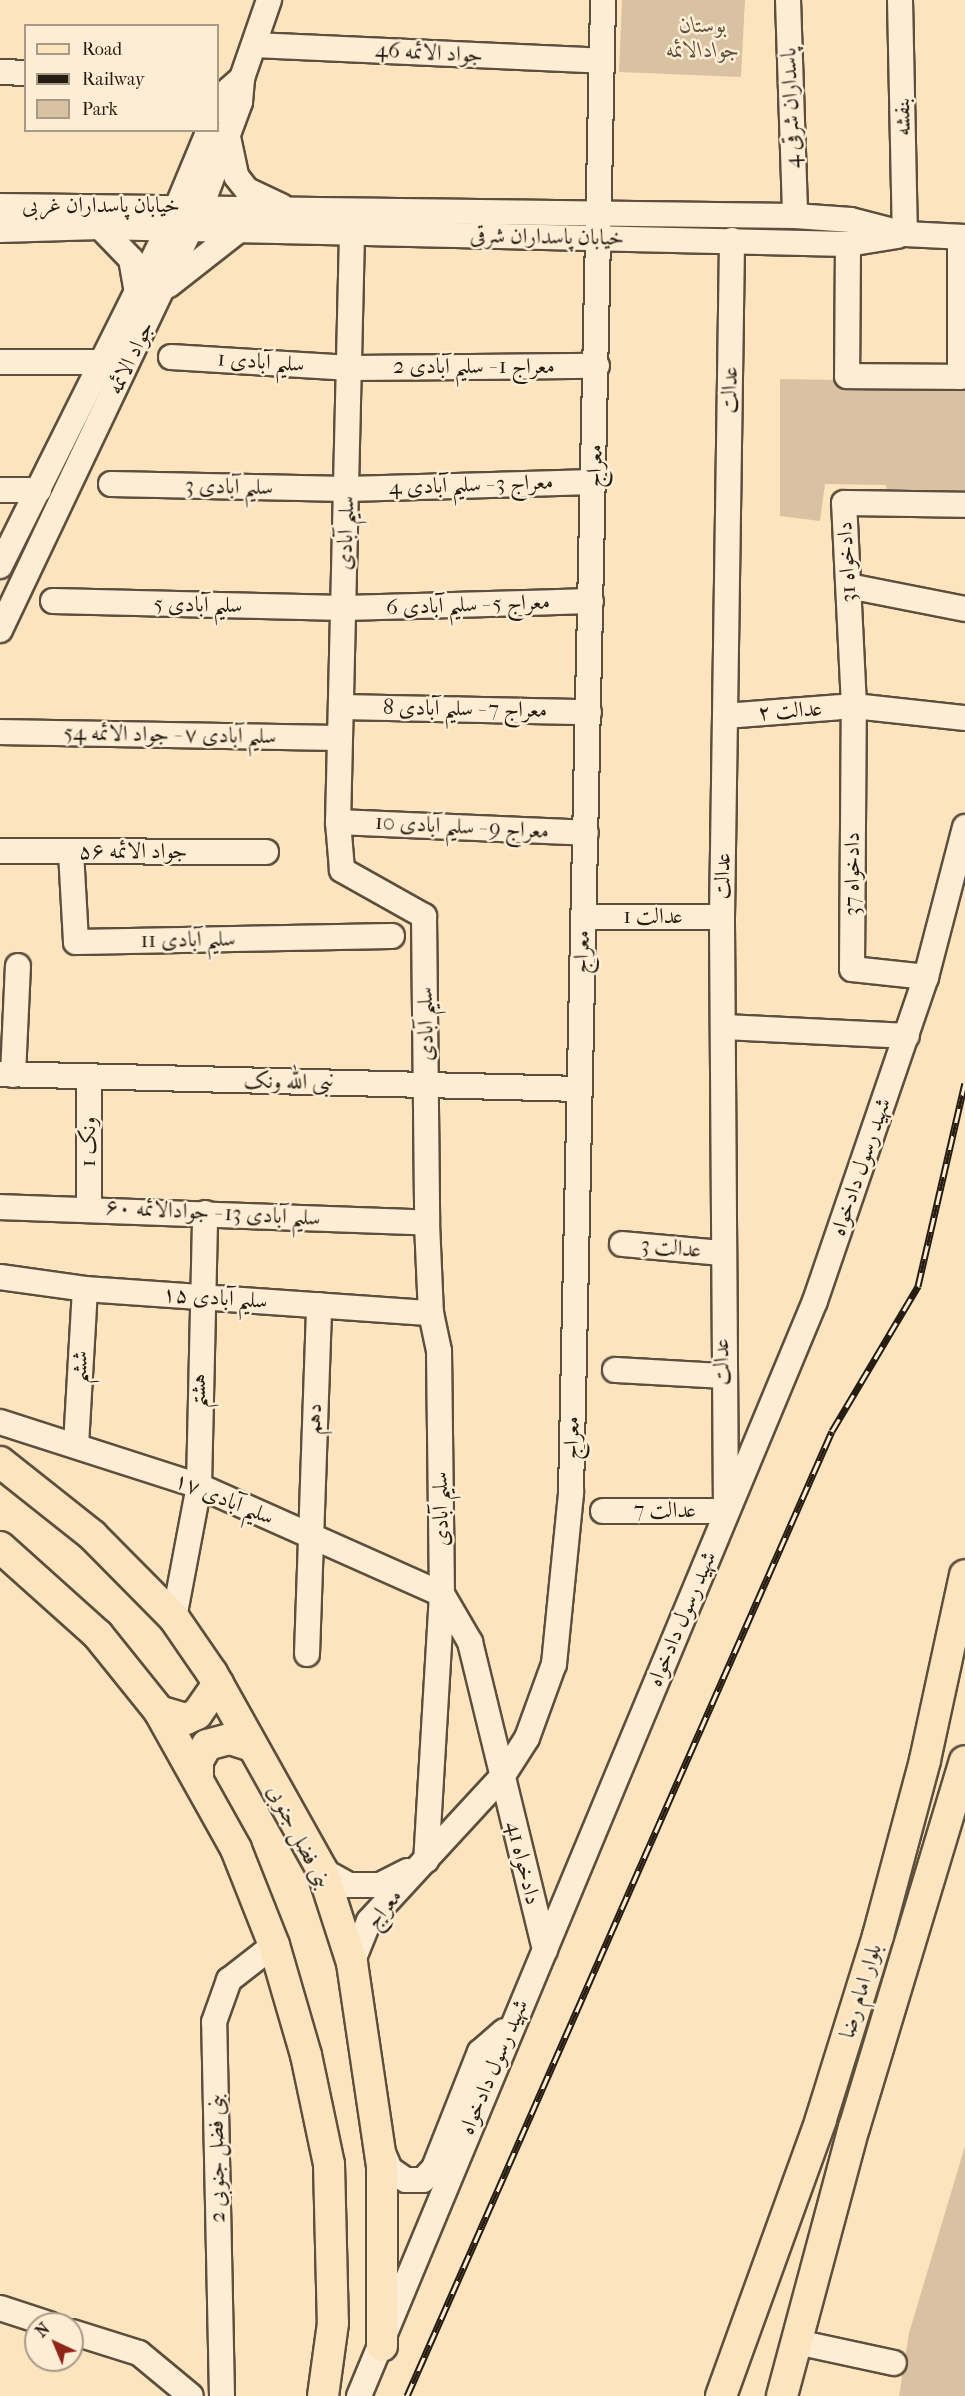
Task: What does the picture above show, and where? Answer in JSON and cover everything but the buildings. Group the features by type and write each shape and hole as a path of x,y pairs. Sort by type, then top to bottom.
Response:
{"main road":[{"name":"بنی فضل جنوبی","path":"0,1462 92,1535 174,1618 218,1684 322,1870 352,1963 379,2143 382,2346"},
{"path":"0,1547 98,1635 159,1711 198,1777 236,1849 274,1945 306,2055 329,2164 333,2323 323,2396"},
{"name":"بلوار امام رضا","path":"721,2396 821,2119 878,1936 925,1760 965,1575"},
{"path":"159,1711 186,1719 197,1714 218,1684"},
{"path":"198,1777 198,1761 207,1745 230,1739 251,1746"},
{"name":"بلوار امام رضا","path":"782,2396 854,2128 965,1761"}],"street":[{"name":"جواد الائمه","path":"219,123 240,102 242,78 269,0"},
{"name":"معراج","path":"352,1963 369,1921 502,1777 527,1738 554,1664 571,1493 597,366 603,0"},
{"name":"پاسداران شرقی 4","path":"788,0 795,216"},
{"name":"بنفشه","path":"900,0 905,234"},
{"name":"جواد الائمه 46","path":"255,45 602,61"},
{"path":"0,72 24,73"},
{"path":"219,78 242,78"},
{"path":"219,127 230,164 247,190 296,210"},
{"name":"جواد الائمه","path":"0,630 163,290 178,232 215,132"},
{"name":"خیابان پاسداران غربی","path":"0,206 189,206"},
{"name":"خیابان پاسداران شرقی","path":"189,206 600,226 732,240 848,244 905,234"},
{"name":"خیابان پاسداران شرقی","path":"178,232 352,234 600,226 795,216 851,220 905,234 963,237"},
{"path":"100,227 131,259 137,294"},
{"name":"خیابان پاسداران غربی","path":"0,230 100,227 178,232"},
{"name":"جواد الائمه","path":"0,566 137,294 178,232"},
{"path":"163,290 234,234"},
{"name":"سلیم آبادی","path":"352,234 351,368 338,822 342,870 424,916 427,1223 430,1313 439,1351 442,1594 426,1861"},
{"path":"848,244 847,376 960,377 963,237"},
{"name":"عدالت","path":"726,1511 721,1253 726,1027 722,917 732,240"},
{"name":"سلیم آبادی 1","path":"171,357 351,368"},
{"path":"0,362 101,362"},
{"name":"معراج 1 - سلیم آبادی 2","path":"351,368 597,366"},
{"name":"معراج 3 - سلیم آبادی 4","path":"347,489 594,482"},
{"name":"سلیم آبادی 3","path":"111,484 347,489"},
{"path":"0,490 39,490"},
{"name":"دادخواه 31","path":"854,706 844,503 965,505"},
{"path":"849,586 965,609"},
{"name":"سلیم آبادی 5","path":"53,601 344,609"},
{"name":"معراج 5 - سلیم آبادی 6","path":"344,609 591,601"},
{"name":"عدالت ۲","path":"725,716 854,706 965,718"},
{"name":"دادخواه 37","path":"854,706 852,969 926,977"},
{"name":"معراج 7 - سلیم آبادی 8","path":"341,707 589,712"},
{"name":"سلیم آبادی ۷ - جواد الائمه 54","path":"0,732 340,738"},
{"name":"معراج 9 - سلیم آبادی 10","path":"338,822 586,833"},
{"name":"شهید رسول دادخواه","path":"359,2396 382,2346 508,2027 545,1950 815,1301 926,977 965,827"},
{"name":"جواد الائمه ۵۶","path":"0,851 266,852"},
{"name":"سلیم آبادی 11","path":"70,852 76,942 392,936"},
{"name":"عدالت 1","path":"584,917 722,917"},
{"path":"6,1075 18,966"},
{"path":"726,1027 906,1036"},
{"name":"نبی الله ونک","path":"6,1075 579,1089"},
{"name":"ونک 1","path":"89,1077 89,1208"},
{"name":"سلیم آبادی 13 - جوادالائمه ۶۰","path":"0,1207 89,1208 427,1223"},
{"name":"هشتم","path":"174,1618 199,1486 200,1296 205,1213"},
{"name":"عدالت 3","path":"622,1244 721,1253"},
{"name":"سلیم آبادی ۱۵","path":"0,1277 85,1289 430,1313"},
{"name":"ششم","path":"76,1445 85,1289"},
{"name":"دهم","path":"308,1654 308,1533 319,1305"},
{"path":"615,1370 722,1376"},
{"name":"سلیم آبادی ۱۷","path":"0,1422 199,1486 442,1594"},
{"name":"عدالت 7","path":"603,1511 726,1511"},
{"name":"دادخواه 41","path":"442,1594 470,1642 545,1950"},
{"name":"معراج","path":"322,1870 349,1885 380,1886 426,1861"},
{"name":"بنی فضل جنوبی 2","path":"222,2396 214,2022 229,1980 274,1945"},
{"path":"379,2143 390,2169 406,2180 423,2180 434,2168 480,2052 508,2027"},
{"path":"0,2308 24,2316"},
{"path":"84,2335 140,2353 191,2396"},
{"path":"797,2342 894,2363"}],"green space":[{"name":"بوستان جوادالائمه","path":"622,0 745,0 741,77 619,72"},
{"path":"780,379 965,382 965,504 889,502 886,485 825,484 820,521 780,516"},
{"path":"965,2146 965,2396 899,2396 909,2333"}],"railway":[{"path":"407,2396 832,1431 918,1286 965,1083"}]}
